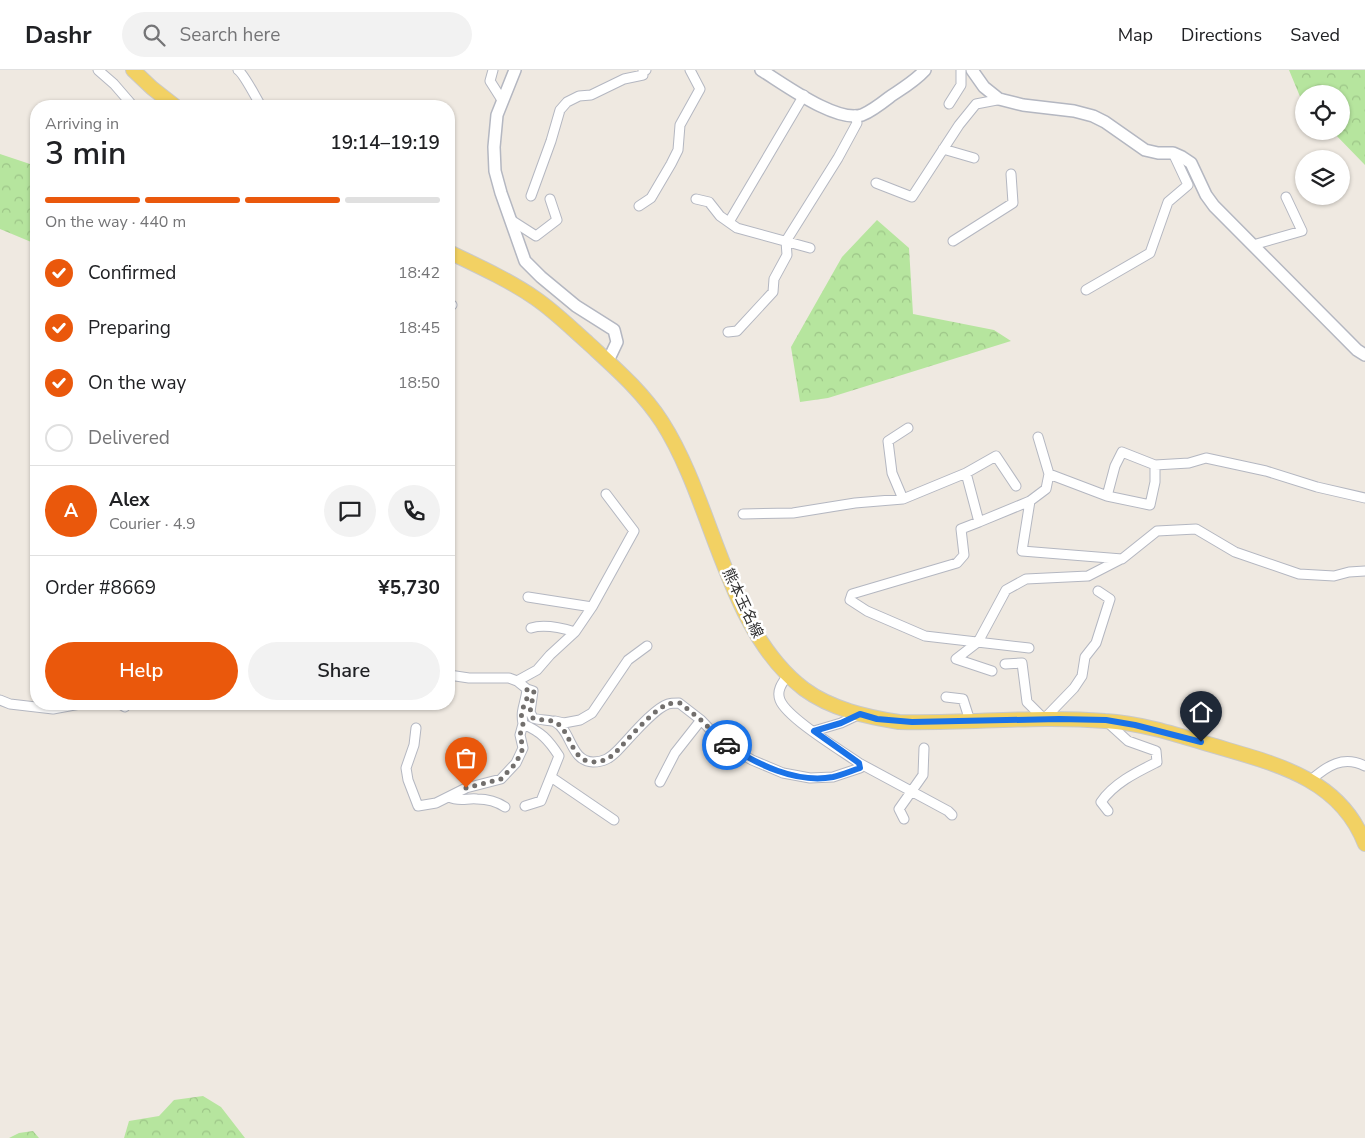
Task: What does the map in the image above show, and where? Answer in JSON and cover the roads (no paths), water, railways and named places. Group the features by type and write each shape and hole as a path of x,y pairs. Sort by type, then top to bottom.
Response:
{"main road":[{"path":"133,70 167,100"},
{"name":"熊本玉名線","path":"455,255 535,298 608,361 640,394 661,421 682,456 736,594 749,621 766,650 788,675 805,690 822,700 860,714 899,722 1044,719 1106,720 1164,731 1276,764 1311,780 1346,809 1365,844"}],"street":[{"path":"98,70 128,100"},
{"path":"238,70 242,73 257,100"},
{"path":"492,70 490,81 502,100"},
{"path":"515,70 497,114 494,155 495,171 525,261 576,306 614,330 617,342 608,361"},
{"path":"531,196 560,110 567,102 579,96 591,95 624,79 643,75 643,71 646,70"},
{"path":"639,206 651,198 678,150 680,124 700,89 690,70"},
{"path":"761,70 831,112 845,116 860,115 870,111 918,78 925,70"},
{"path":"949,104 961,85 960,70"},
{"path":"972,70 984,87 1002,99 1024,105 1074,111 1093,116 1116,129 1145,150 1182,157 1191,164 1206,195 1214,206 1357,350 1365,355"},
{"path":"729,222 804,95"},
{"path":"876,183 912,197 959,125 976,104 1002,99"},
{"path":"728,332 737,331 773,292 774,279 787,255 786,241 842,151 857,123 855,115"},
{"path":"943,149 974,158"},
{"path":"1086,290 1150,253 1168,202 1188,186 1173,154"},
{"path":"954,242 1014,203 1011,174"},
{"path":"1253,245 1302,231 1286,197"},
{"path":"511,220 536,236 557,220 550,199"},
{"path":"696,199 708,202 737,228 810,248"},
{"path":"903,499 892,472 888,441 908,428"},
{"path":"1029,648 925,636 867,611 850,600 852,594 957,563 964,555 960,529 1030,501 1046,489 1048,474 1038,437"},
{"path":"1106,496 1115,466 1122,452 1155,465 1189,463 1206,458 1266,471 1317,487 1365,498"},
{"path":"743,514 793,512 856,502 903,499 966,472 996,456 1016,486"},
{"path":"1048,474 1106,496 1150,505 1155,482 1155,465"},
{"path":"966,472 979,522"},
{"path":"517,681 537,670 550,654 575,632 592,607 634,531 606,494"},
{"path":"1030,501 1022,551 1122,559"},
{"path":"992,671 956,659 978,642 1006,590 1026,579 1088,576 1122,559 1158,531 1196,529 1236,552 1299,574 1334,576 1365,570"},
{"path":"1004,664 1022,664 1027,702 1044,719 1074,688 1082,676 1085,657 1096,643 1110,599 1098,591"},
{"path":"528,597 592,607"},
{"path":"531,628 537,626 575,632"},
{"path":"455,676 469,678 509,678 517,681 527,689 534,691 530,712 533,718 564,723 580,720 592,713 628,660 647,646"},
{"path":"788,675 779,688 780,699 790,713 859,763 948,811 952,815"},
{"path":"416,728 414,744 406,768 408,780 418,806 436,803 466,788 501,779 516,763 523,748 520,735 523,724 521,713 527,698 527,689"},
{"path":"946,697 963,699 970,721"},
{"path":"0,700 10,704 30,706"},
{"path":"554,722 560,726 580,758 596,762 609,759 657,710 668,704 680,703 701,720 724,744 752,760 783,773 810,778 833,777 860,768 859,763"},
{"path":"814,731 841,723 860,714"},
{"path":"660,782 675,753 701,720"},
{"path":"1106,720 1128,741 1156,751 1157,762 1132,775 1106,795 1101,802 1108,811"},
{"path":"523,724 539,731 550,742 559,756 540,801 525,806"},
{"path":"904,819 899,809 923,775 924,748"},
{"path":"1311,780 1325,768 1337,762 1350,761 1365,766"},
{"path":"551,778 614,820"},
{"path":"449,797 455,800 477,799 496,801 505,806"}]}
